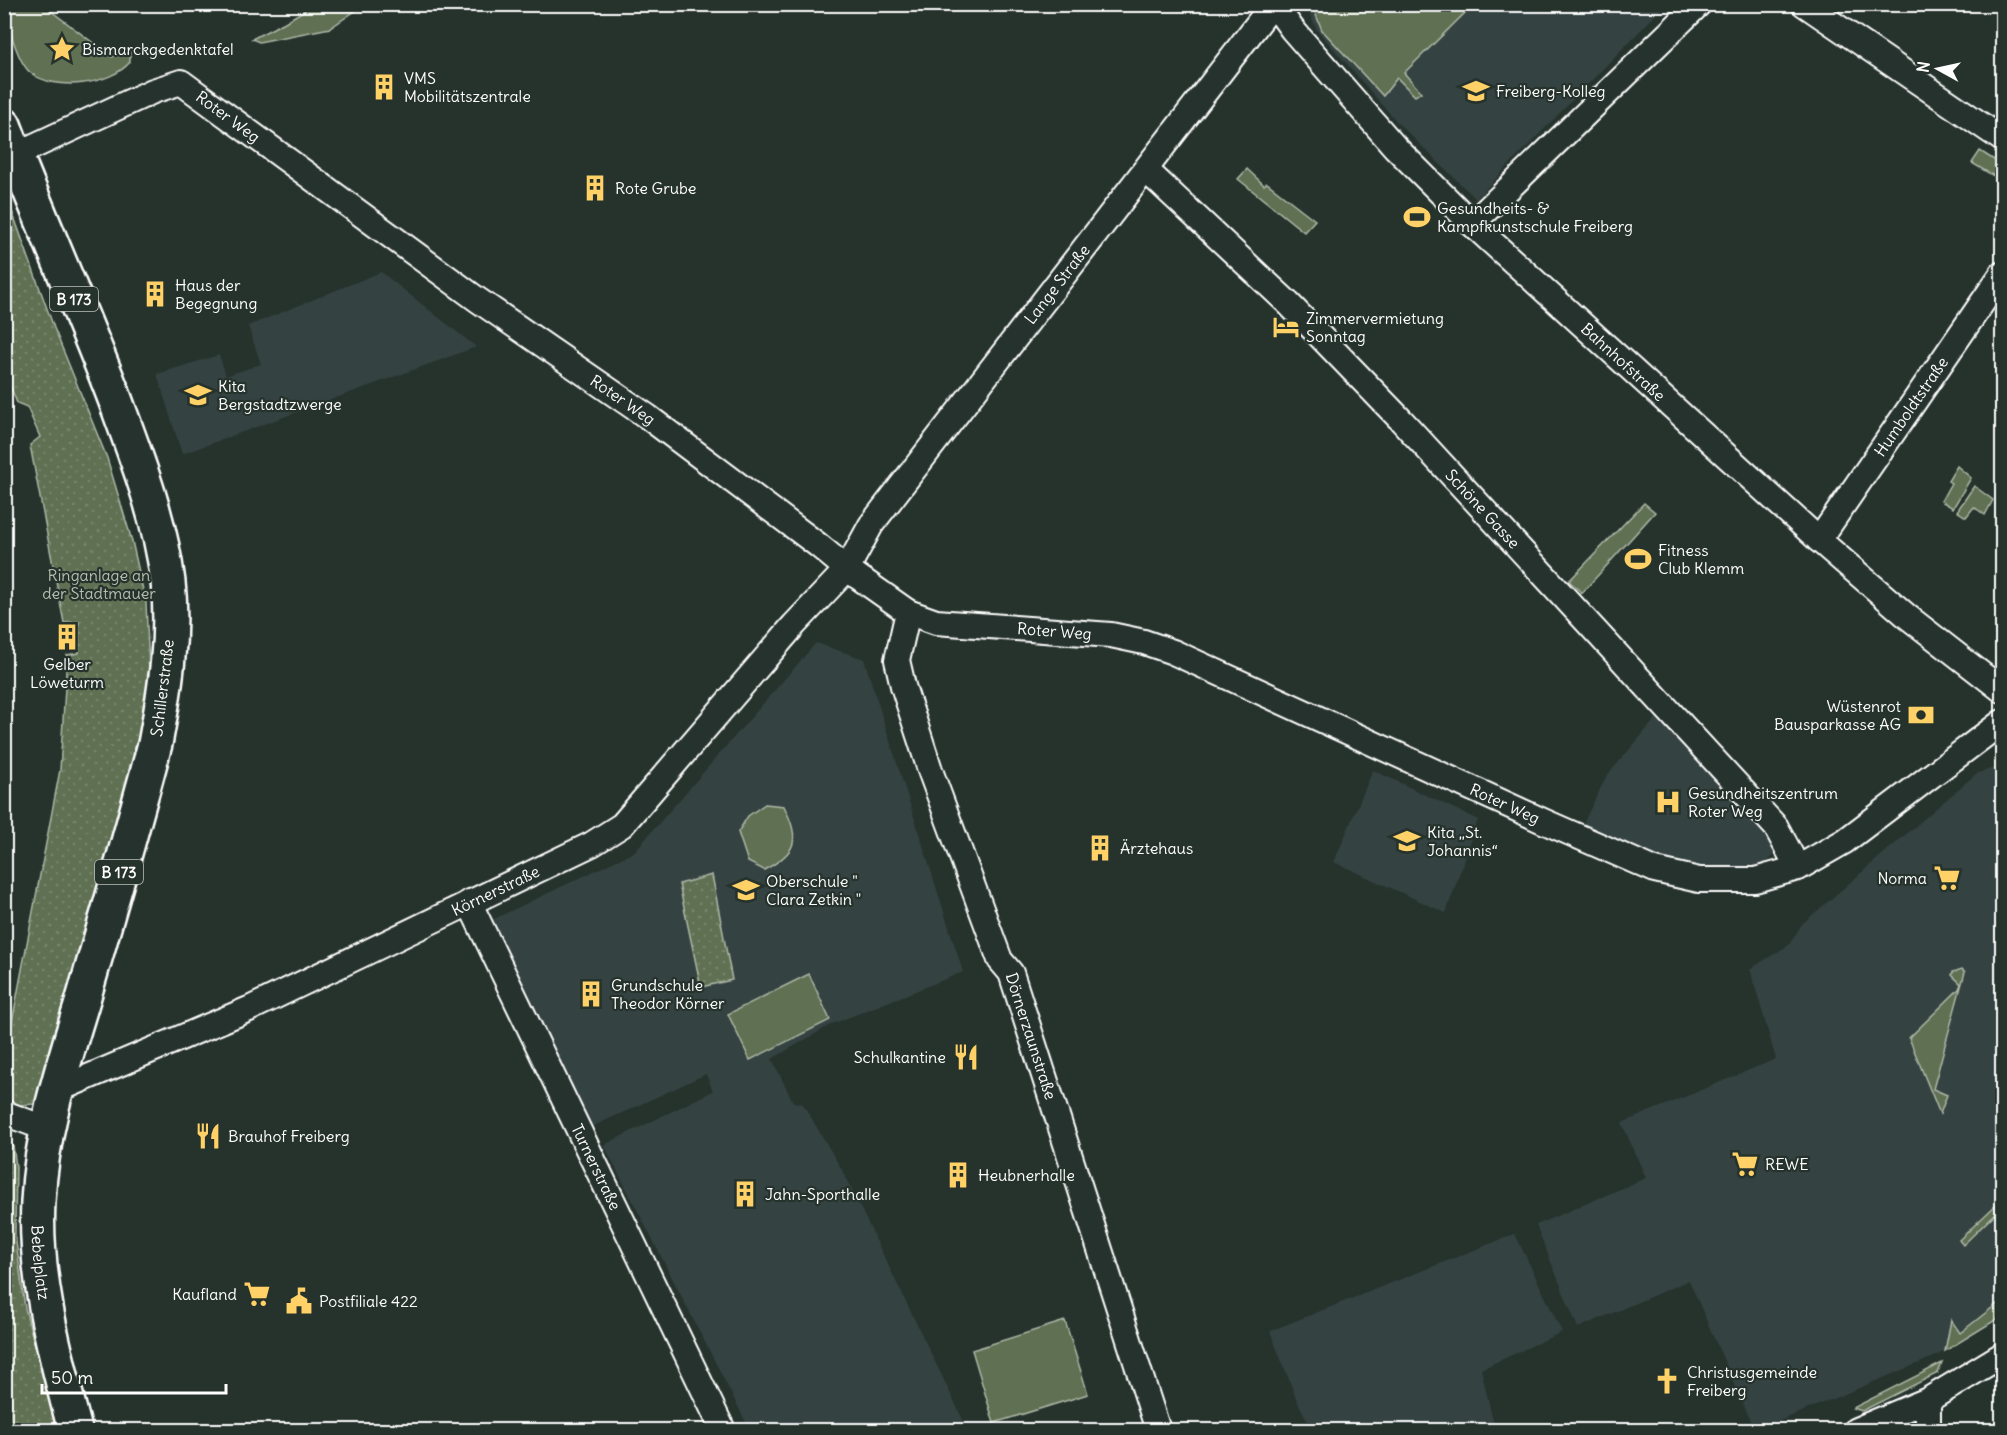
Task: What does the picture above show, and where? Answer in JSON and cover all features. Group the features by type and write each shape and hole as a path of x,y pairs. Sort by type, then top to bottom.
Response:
{"main road":[{"name":"Schillerstraße","path":"8,146 105,373 142,469 159,530 168,583 170,641 165,691 155,744 55,1091"},
{"name":"Bebelplatz","path":"55,1091 40,1161 39,1248 49,1321 75,1431"}],"street":[{"name":"Lange Straße","path":"847,568 871,525 1274,4"},
{"name":"Bahnhofstraße","path":"1274,4 1292,29 1395,147 1472,224 1819,540 1908,617 2002,690"},
{"path":"1472,224 1699,4"},
{"path":"1804,4 2002,139"},
{"name":"Roter Weg","path":"8,146 181,82 469,293 648,417 908,612 936,622 1121,636 1173,652 1447,778 1655,870 1699,880 1725,881 1755,880 1798,868 1845,841 2002,722"},
{"name":"Schöne Gasse","path":"1146,170 1288,303 1488,513 1770,820 1798,868"},
{"name":"Humboldtstraße","path":"1819,540 2002,274"},
{"name":"Körnerstraße","path":"55,1091 249,1009 592,844 622,825 847,568"},
{"name":"Dörnerzaunstraße","path":"908,612 897,660 903,686 931,773 1000,960 1011,973 1158,1431"},
{"name":"Turnerstraße","path":"469,902 723,1431"},
{"path":"4,1113 47,1129"},
{"path":"1870,1428 1928,1400 2002,1355"},
{"path":"1928,1400 1928,1431"}],"shaded area":[{"name":"Freiberg-Kolleg","path":"1305,5 1665,5 1476,199 1398,123 1317,30"},
{"path":"381,272 476,347 182,454 157,374 219,355 226,376 261,364 248,326"},
{"name":"Oberschule \" Clara Zetkin \"","path":"816,643 864,659 963,972 832,1024 772,1059 793,1102 803,1104 842,1170 968,1430 750,1430 604,1145 713,1091 706,1074 585,1130 492,920 634,852"},
{"name":"Gesundheitszentrum Roter Weg","path":"1659,715 1774,842 1773,855 1765,864 1747,871 1724,873 1671,865 1582,826 1606,777"},
{"path":"2002,765 2002,1316 1936,1356 1754,1430 1689,1280 1578,1328 1536,1225 1646,1178 1622,1123 1776,1059 1750,969 1789,945 1802,924 1976,774"},
{"name":"Kita „St. Johannis“","path":"1373,770 1478,820 1446,913 1334,862"},
{"path":"1515,1234 1562,1332 1481,1369 1495,1430 1312,1430 1297,1400 1270,1331"}],"green space":[{"path":"4,5 43,5 112,57 125,49 130,52 130,62 121,70 97,81 68,84 41,79 26,68 17,51"},
{"path":"313,5 364,5 330,28 259,42 252,39 285,22"},
{"path":"1312,5 1472,5 1404,73 1421,92 1415,96 1397,78 1383,96 1322,30"},
{"path":"1980,151 2002,165 2002,181 1972,163"},
{"path":"1247,169 1264,185 1267,183 1315,220 1304,232 1238,179"},
{"name":"Ringanlage an der Stadtmauer","path":"4,189 54,328 107,458 132,541 146,603 149,670 141,744 58,1047 34,1104 20,1105 5,1098 5,1059 60,770 67,655 79,653 79,622 64,623 30,445 40,437 27,407 17,403 5,373"},
{"path":"1957,466 1971,478 1953,508 1941,501 1951,483 1948,481"},
{"path":"1974,486 1993,500 1985,515 1974,507 1966,517 1957,511"},
{"path":"1644,503 1655,512 1582,593 1569,581"},
{"path":"765,804 784,806 794,836 793,844 784,857 764,870 748,862 738,832 748,816"},
{"path":"712,875 732,980 701,987 679,884"},
{"path":"1962,969 1965,972 1933,1089 1947,1095 1940,1114 1909,1038 1959,989 1961,984 1952,975 1953,972"},
{"path":"809,974 830,1020 750,1060 728,1014"},
{"path":"4,1142 13,1146 16,1166 15,1234 25,1308 57,1430 5,1430"},
{"path":"2000,1201 2002,1207 1963,1245 1959,1240"},
{"path":"2002,1300 2002,1316 1945,1351 1951,1320 1960,1333"},
{"path":"1065,1321 1088,1394 994,1423 972,1350"},
{"path":"1942,1363 1938,1373 1862,1411 1853,1408"}],"place":[{"name":"Bismarckgedenktafel","path":"62,49"},
{"name":"VMS Mobilitätszentrale","path":"384,87"},
{"name":"Freiberg-Kolleg","path":"1476,91"},
{"name":"Rote Grube","path":"595,188"},
{"name":"Gesundheits- & Kampfkunstschule Freiberg","path":"1417,217"},
{"name":"Haus der Begegnung","path":"155,294"},
{"name":"Zimmervermietung Sonntag","path":"1286,327"},
{"name":"Kita Bergstadtzwerge","path":"198,395"},
{"name":"Fitness Club Klemm","path":"1638,559"},
{"name":"Gelber Löweturm","path":"67,637"},
{"name":"Wüstenrot Bausparkasse AG","path":"1921,715"},
{"name":"Gesundheitszentrum Roter Weg","path":"1668,802"},
{"name":"Kita „St. Johannis“","path":"1407,841"},
{"name":"Ärztehaus","path":"1100,848"},
{"name":"Norma","path":"1947,878"},
{"name":"Oberschule \" Clara Zetkin \"","path":"746,890"},
{"name":"Grundschule Theodor Körner","path":"591,994"},
{"name":"Schulkantine","path":"966,1057"},
{"name":"Brauhof Freiberg","path":"208,1136"},
{"name":"REWE","path":"1745,1164"},
{"name":"Heubnerhalle","path":"958,1175"},
{"name":"Jahn-Sporthalle","path":"745,1194"},
{"name":"Kaufland","path":"257,1294"},
{"name":"Postfiliale 422","path":"299,1301"},
{"name":"Christusgemeinde Freiberg","path":"1667,1381"}]}
